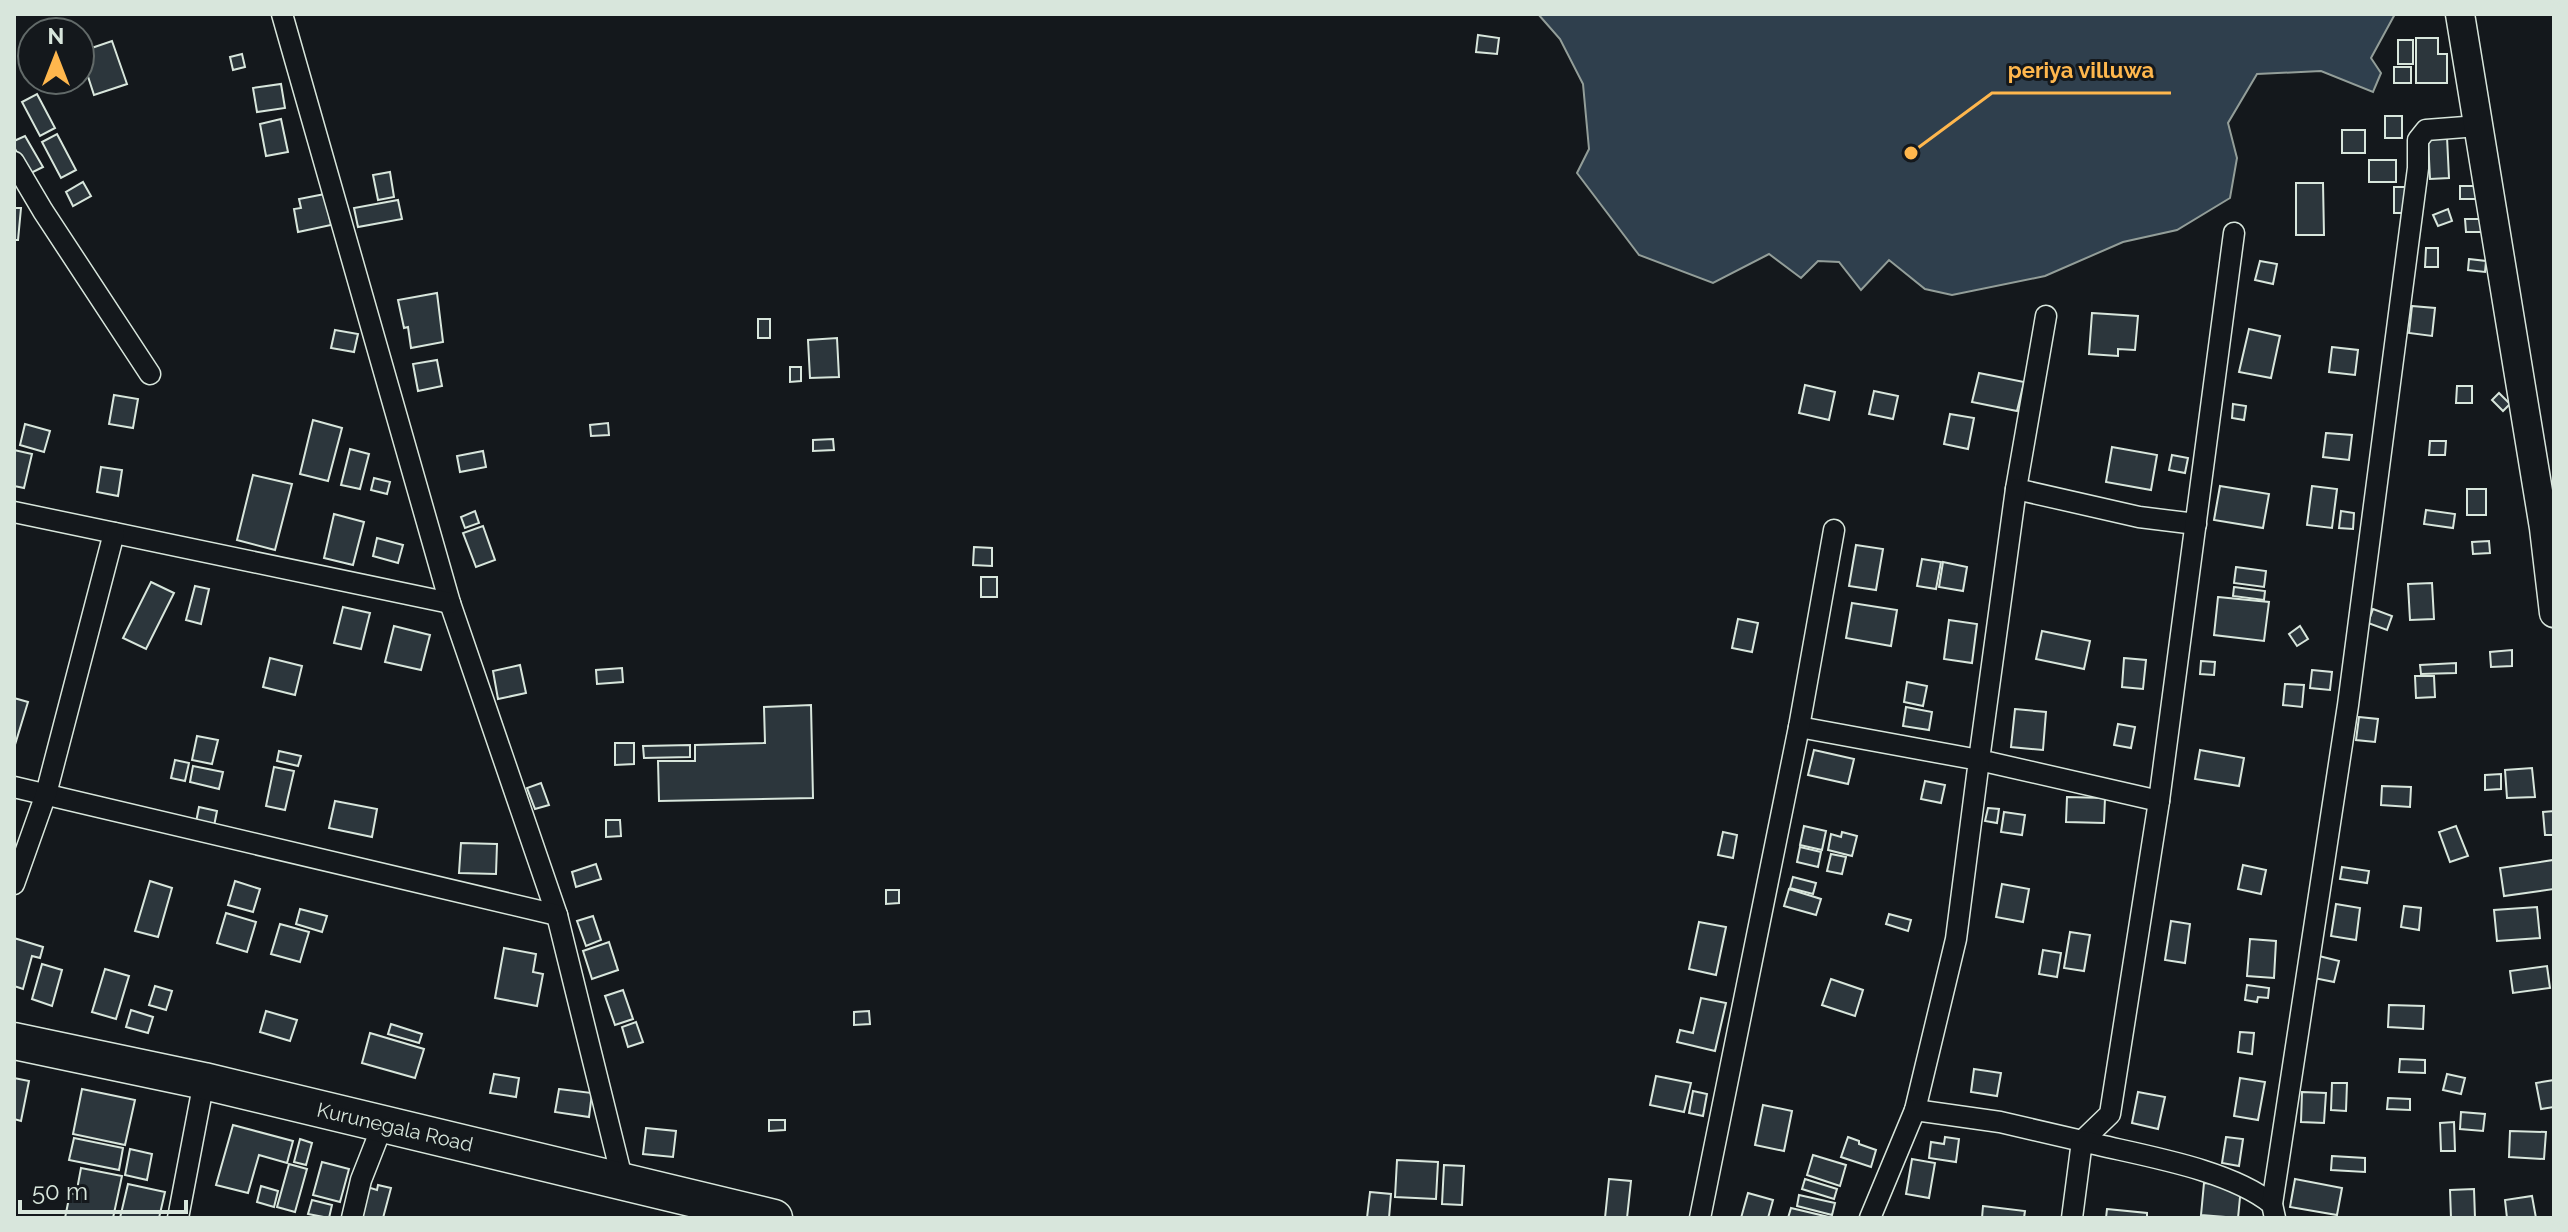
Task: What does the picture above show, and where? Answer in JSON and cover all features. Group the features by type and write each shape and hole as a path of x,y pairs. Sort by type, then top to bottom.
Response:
{"highway":[{"name":"Kurunegala Road","path":"14,1041 204,1081 774,1218"}],"street":[{"path":"282,14 450,603 557,915 623,1182"},
{"path":"2460,14 2549,528 2554,613"},
{"path":"2274,1211 2348,705 2418,168 2418,140 2426,130 2478,126"},
{"path":"14,162 150,374"},
{"path":"2072,1218 2082,1141 2110,1114 2159,801 2234,233"},
{"path":"1870,1218 1915,1110 1956,939 2016,489 2046,316"},
{"path":"2016,489 2139,517 2196,524"},
{"path":"14,512 450,603"},
{"path":"1700,1218 1799,727 1834,530"},
{"path":"14,884 46,794 114,533"},
{"path":"1799,727 1979,760 2159,801"},
{"path":"14,787 557,915"},
{"path":"178,1218 204,1081"},
{"path":"1915,1110 2000,1122 2202,1171 2256,1191 2274,1211"},
{"path":"352,1218 361,1180 383,1124"}],"water":[{"path":"1538,14 2395,14 2371,58 2381,73 2373,92 2321,71 2257,74 2228,123 2237,158 2230,198 2177,230 2123,242 2045,276 1952,295 1925,289 1889,260 1861,290 1839,262 1818,261 1801,278 1769,254 1713,283 1639,255 1577,173 1589,149 1583,84 1560,39"}],"building":[{"path":"1478,35 1499,38 1497,54 1476,52"},
{"path":"2416,38 2438,38 2438,54 2447,54 2447,83 2416,83"},
{"path":"2398,40 2413,40 2413,64 2398,64"},
{"path":"112,41 127,84 96,94 96,46"},
{"path":"242,54 245,67 233,70 230,57"},
{"path":"2394,67 2411,67 2411,83 2394,83"},
{"path":"281,84 285,108 257,112 253,88"},
{"path":"38,96 55,128 40,136 22,102"},
{"path":"2385,116 2402,116 2402,138 2385,138"},
{"path":"281,119 288,152 266,156 260,124"},
{"path":"2342,130 2365,130 2365,153 2342,153"},
{"path":"57,134 76,170 61,178 42,142"},
{"path":"25,136 43,167 29,174 14,147 14,141"},
{"path":"2447,137 2449,178 2430,179 2428,139"},
{"path":"2369,160 2396,160 2396,182 2369,182"},
{"path":"390,172 394,197 378,200 373,175"},
{"path":"83,182 91,196 73,206 66,192"},
{"path":"2296,183 2323,183 2324,235 2296,235"},
{"path":"2460,186 2479,186 2479,199 2460,199"},
{"path":"2394,187 2407,187 2407,213 2394,213"},
{"path":"325,194 331,225 298,232 294,209 301,208 299,199"},
{"path":"398,200 402,219 358,227 354,208"},
{"path":"14,208 21,208 18,240 14,240"},
{"path":"2448,209 2452,221 2438,226 2433,215"},
{"path":"2465,219 2482,219 2483,232 2466,232"},
{"path":"2426,248 2438,248 2438,267 2425,267"},
{"path":"2469,259 2486,261 2485,272 2468,270"},
{"path":"2260,261 2277,264 2273,284 2255,280"},
{"path":"437,293 443,342 411,348 408,327 404,328 398,300"},
{"path":"2412,306 2435,308 2432,336 2409,333"},
{"path":"2092,313 2138,316 2135,350 2118,349 2118,356 2089,354"},
{"path":"758,319 770,319 770,338 758,338"},
{"path":"2249,329 2280,336 2271,378 2239,372"},
{"path":"335,330 358,334 354,352 331,348"},
{"path":"837,338 839,377 810,378 808,340"},
{"path":"2332,347 2358,350 2355,375 2329,372"},
{"path":"437,360 442,386 418,391 413,364"},
{"path":"790,367 801,367 801,381 790,382"},
{"path":"1979,373 2024,382 2017,411 1972,402"},
{"path":"1805,385 1835,392 1829,420 1799,413"},
{"path":"2457,386 2472,386 2472,403 2456,403"},
{"path":"1874,391 1898,396 1893,419 1869,414"},
{"path":"2499,393 2510,404 2503,411 2492,400"},
{"path":"114,395 138,399 133,428 109,424"},
{"path":"2233,404 2246,406 2244,420 2232,418"},
{"path":"1950,414 1974,418 1968,449 1944,444"},
{"path":"313,420 342,428 328,481 300,474"},
{"path":"608,423 609,435 591,436 590,425"},
{"path":"25,424 50,431 44,452 20,445"},
{"path":"2326,433 2352,435 2349,460 2323,457"},
{"path":"833,439 834,450 813,451 813,440"},
{"path":"2430,441 2446,441 2445,455 2429,455"},
{"path":"2112,447 2157,455 2151,490 2106,482"},
{"path":"350,449 369,454 360,489 341,485"},
{"path":"14,450 32,454 24,488 14,486"},
{"path":"483,451 486,467 460,472 457,456"},
{"path":"2172,455 2188,458 2185,473 2169,470"},
{"path":"101,467 122,470 118,496 97,492"},
{"path":"253,475 292,484 275,550 237,540"},
{"path":"374,478 390,482 387,494 371,490"},
{"path":"2220,486 2269,494 2263,528 2214,520"},
{"path":"2312,486 2337,489 2332,528 2307,525"},
{"path":"2467,489 2486,489 2486,515 2467,515"},
{"path":"2426,510 2455,514 2453,528 2424,524"},
{"path":"475,511 479,523 465,528 461,517"},
{"path":"2341,511 2354,513 2353,529 2339,528"},
{"path":"334,514 364,522 353,565 324,558"},
{"path":"483,526 495,560 476,567 463,533"},
{"path":"377,538 403,545 398,563 373,556"},
{"path":"2489,541 2490,553 2473,554 2472,542"},
{"path":"1856,545 1883,549 1876,590 1849,586"},
{"path":"974,547 992,548 992,566 973,565"},
{"path":"1922,559 1941,562 1936,589 1917,586"},
{"path":"1943,562 1967,567 1963,591 1939,587"},
{"path":"2236,567 2266,571 2264,587 2234,583"},
{"path":"981,577 997,577 997,597 981,597"},
{"path":"151,582 174,593 146,649 123,638"},
{"path":"2432,583 2434,619 2410,620 2408,584"},
{"path":"195,586 209,589 201,624 186,620"},
{"path":"2234,587 2265,591 2264,600 2233,596"},
{"path":"2218,597 2269,602 2264,641 2214,635"},
{"path":"1852,603 1897,610 1891,646 1846,638"},
{"path":"343,607 370,613 361,649 334,643"},
{"path":"2373,609 2392,616 2387,630 2368,623"},
{"path":"1738,619 1758,623 1752,652 1732,648"},
{"path":"1949,620 1977,624 1972,663 1944,659"},
{"path":"394,626 430,635 421,670 385,662"},
{"path":"2300,626 2308,639 2297,646 2289,634"},
{"path":"2042,631 2090,641 2084,669 2036,659"},
{"path":"2512,650 2512,666 2491,667 2490,652"},
{"path":"270,658 302,666 295,695 263,687"},
{"path":"2124,658 2146,660 2143,689 2122,687"},
{"path":"2201,661 2215,662 2214,675 2200,674"},
{"path":"2456,663 2456,673 2421,674 2420,665"},
{"path":"520,665 526,693 498,699 493,671"},
{"path":"622,668 623,682 597,684 596,670"},
{"path":"2312,670 2332,672 2330,690 2310,688"},
{"path":"2415,676 2434,676 2435,697 2416,698"},
{"path":"1907,682 1927,686 1923,706 1904,702"},
{"path":"2285,684 2304,685 2302,707 2283,705"},
{"path":"14,698 28,702 14,748"},
{"path":"811,705 813,798 659,801 658,761 695,761 695,745 765,743 764,707"},
{"path":"1906,707 1932,712 1929,730 1903,726"},
{"path":"2015,709 2046,712 2043,750 2011,747"},
{"path":"2359,717 2378,719 2375,742 2356,740"},
{"path":"2118,724 2135,727 2131,748 2114,745"},
{"path":"197,736 218,740 212,764 192,760"},
{"path":"615,743 634,743 634,764 615,765"},
{"path":"690,745 690,757 644,758 643,746"},
{"path":"1814,750 1854,759 1848,784 1808,775"},
{"path":"2200,750 2244,758 2239,786 2195,779"},
{"path":"279,751 301,756 298,766 277,761"},
{"path":"175,760 189,763 185,781 171,778"},
{"path":"193,766 223,772 219,789 190,782"},
{"path":"274,767 294,771 285,810 266,806"},
{"path":"2532,768 2535,797 2507,798 2505,770"},
{"path":"2501,774 2501,789 2485,790 2485,775"},
{"path":"1925,781 1945,785 1941,803 1921,799"},
{"path":"541,783 549,805 535,809 527,788"},
{"path":"2382,786 2411,787 2410,807 2381,805"},
{"path":"2067,797 2105,798 2104,823 2066,822"},
{"path":"335,801 377,809 372,837 329,828"},
{"path":"199,807 217,811 214,826 196,822"},
{"path":"1988,808 1999,809 1997,823 1985,821"},
{"path":"2554,811 2554,835 2545,835 2543,812"},
{"path":"2004,812 2025,815 2022,835 2001,832"},
{"path":"606,820 620,820 621,836 606,837"},
{"path":"1804,826 1826,831 1822,850 1800,845"},
{"path":"2456,826 2468,856 2450,862 2439,832"},
{"path":"1723,832 1737,835 1733,858 1718,855"},
{"path":"1842,832 1857,836 1852,856 1828,850 1831,834 1841,837"},
{"path":"461,843 497,844 496,874 459,873"},
{"path":"1800,847 1821,852 1818,867 1797,862"},
{"path":"1831,854 1846,857 1842,874 1827,871"},
{"path":"2553,860 2554,889 2504,896 2500,868"},
{"path":"596,864 601,879 576,887 572,872"},
{"path":"2243,865 2266,870 2261,894 2238,889"},
{"path":"2342,867 2369,871 2367,883 2340,879"},
{"path":"1793,877 1816,883 1813,894 1790,888"},
{"path":"150,881 172,888 158,937 135,931"},
{"path":"235,881 260,889 253,912 228,905"},
{"path":"2002,884 2029,889 2023,922 1996,917"},
{"path":"1789,889 1821,899 1816,915 1784,906"},
{"path":"886,890 899,890 899,903 886,904"},
{"path":"2336,904 2360,908 2356,940 2331,936"},
{"path":"2404,906 2421,908 2419,930 2401,927"},
{"path":"2537,907 2540,938 2497,941 2494,910"},
{"path":"300,909 327,916 322,932 296,924"},
{"path":"226,913 256,922 247,952 217,943"},
{"path":"1889,914 1911,920 1908,931 1886,924"},
{"path":"593,916 601,940 586,946 577,921"},
{"path":"2171,921 2190,924 2185,963 2165,960"},
{"path":"1699,922 1726,927 1716,975 1689,969"},
{"path":"280,924 309,932 300,962 271,954"},
{"path":"2070,932 2090,935 2084,971 2064,968"},
{"path":"14,938 43,947 40,958 32,956 23,989 14,986"},
{"path":"2250,939 2276,941 2274,978 2247,976"},
{"path":"609,942 618,970 592,979 583,951"},
{"path":"504,948 536,954 533,972 543,974 537,1006 495,998"},
{"path":"2043,950 2061,953 2057,977 2039,974"},
{"path":"2319,956 2339,961 2334,982 2314,978"},
{"path":"42,964 62,970 52,1006 32,999"},
{"path":"2547,966 2550,988 2513,993 2510,971"},
{"path":"105,969 129,976 116,1019 92,1012"},
{"path":"1831,979 1863,990 1855,1016 1822,1005"},
{"path":"2247,985 2269,988 2268,998 2258,997 2257,1002 2245,1000"},
{"path":"155,986 172,991 166,1010 149,1005"},
{"path":"623,990 633,1019 615,1025 605,996"},
{"path":"1701,998 1726,1003 1715,1051 1677,1042 1680,1030 1693,1033"},
{"path":"2389,1005 2424,1006 2423,1029 2388,1027"},
{"path":"131,1010 153,1017 148,1033 126,1027"},
{"path":"266,1011 297,1020 290,1041 260,1032"},
{"path":"869,1011 870,1024 854,1025 854,1012"},
{"path":"636,1022 643,1042 628,1047 622,1027"},
{"path":"391,1024 422,1034 419,1043 388,1034"},
{"path":"2240,1032 2254,1033 2252,1054 2238,1052"},
{"path":"370,1033 424,1049 415,1078 362,1063"},
{"path":"2400,1059 2425,1060 2425,1073 2399,1072"},
{"path":"1974,1069 2001,1073 1997,1096 1971,1092"},
{"path":"494,1074 519,1078 516,1097 490,1093"},
{"path":"2447,1074 2465,1078 2461,1094 2443,1090"},
{"path":"1656,1076 1691,1083 1684,1112 1650,1105"},
{"path":"14,1078 29,1081 21,1121 14,1119"},
{"path":"2240,1078 2265,1082 2258,1120 2234,1116"},
{"path":"2554,1080 2554,1107 2541,1109 2536,1083"},
{"path":"2332,1083 2347,1083 2346,1111 2331,1110"},
{"path":"82,1089 135,1100 125,1145 73,1134"},
{"path":"559,1089 592,1093 589,1117 555,1112"},
{"path":"1693,1091 1707,1094 1703,1116 1689,1113"},
{"path":"2138,1092 2165,1097 2158,1129 2132,1123"},
{"path":"2302,1092 2326,1093 2324,1123 2301,1122"},
{"path":"2388,1098 2410,1099 2410,1110 2387,1109"},
{"path":"1763,1105 1792,1111 1784,1151 1755,1145"},
{"path":"2461,1112 2485,1114 2483,1131 2460,1129"},
{"path":"769,1120 785,1120 785,1130 769,1131"},
{"path":"2454,1122 2455,1151 2441,1151 2440,1123"},
{"path":"233,1125 293,1141 287,1163 259,1155 248,1193 216,1185"},
{"path":"646,1128 676,1131 673,1157 643,1154"},
{"path":"2510,1131 2546,1132 2544,1159 2509,1157"},
{"path":"1848,1137 1876,1150 1871,1167 1841,1157"},
{"path":"1945,1137 1959,1139 1956,1162 1929,1158 1931,1142 1944,1144"},
{"path":"2226,1137 2243,1139 2239,1166 2222,1163"},
{"path":"74,1138 123,1148 119,1170 69,1160"},
{"path":"300,1139 312,1143 306,1165 294,1162"},
{"path":"130,1149 152,1154 147,1180 125,1175"},
{"path":"1813,1155 1846,1165 1840,1186 1807,1175"},
{"path":"2332,1156 2365,1158 2365,1172 2331,1170"},
{"path":"1912,1159 1935,1163 1929,1198 1906,1194"},
{"path":"1397,1160 1438,1162 1436,1199 1395,1197"},
{"path":"322,1162 349,1169 340,1202 313,1195"},
{"path":"289,1164 307,1169 295,1212 277,1207"},
{"path":"1444,1165 1464,1166 1462,1205 1442,1204"},
{"path":"81,1168 122,1176 113,1218 65,1218 70,1193 76,1195"},
{"path":"1609,1179 1631,1181 1627,1218 1605,1218"},
{"path":"1805,1179 1837,1189 1834,1199 1802,1189"},
{"path":"2295,1179 2342,1188 2337,1215 2290,1207"},
{"path":"2204,1183 2241,1187 2238,1218 2201,1215"},
{"path":"128,1184 165,1192 159,1218 120,1218"},
{"path":"378,1185 391,1188 383,1218 355,1218 364,1186 377,1190"},
{"path":"261,1186 278,1191 274,1207 257,1202"},
{"path":"2474,1189 2475,1218 2451,1218 2450,1190"},
{"path":"1370,1192 1391,1194 1389,1218 1367,1218"},
{"path":"1748,1193 1773,1200 1768,1218 1741,1218"},
{"path":"1799,1195 1835,1203 1832,1215 1797,1206"},
{"path":"2532,1196 2536,1218 2507,1218 2505,1200"},
{"path":"312,1200 332,1205 329,1218 308,1214"},
{"path":"1983,1206 2025,1211 2024,1218 1982,1218"},
{"path":"1791,1208 1833,1218 1788,1218"},
{"path":"2107,1209 2147,1213 2147,1218 2106,1218"}],"place":[{"name":"periya villuwa","path":"1911,153"}]}
